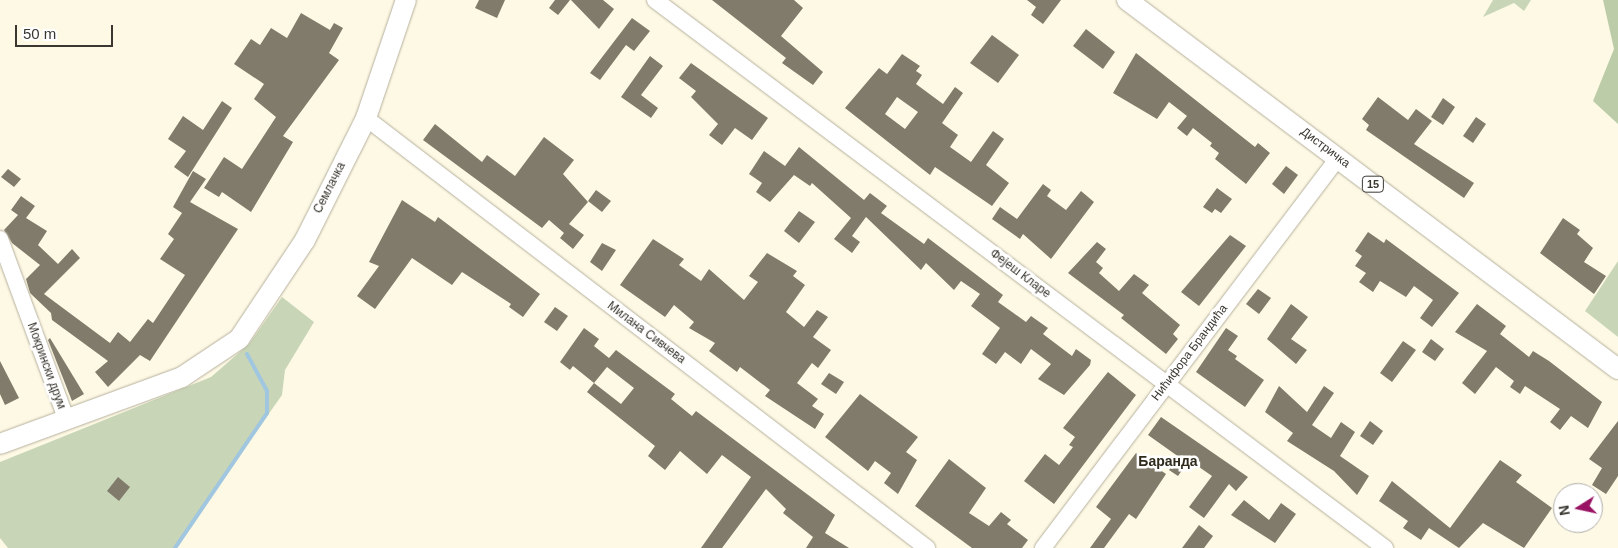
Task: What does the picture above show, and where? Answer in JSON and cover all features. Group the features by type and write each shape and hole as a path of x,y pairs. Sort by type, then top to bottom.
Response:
{"main road":[{"name":"Семлачка","path":"218,355 251,322 305,240 366,118 406,0"},
{"name":"Дистричка","path":"1127,0 1618,369"},
{"name":"Мокрински друм","path":"66,422 166,384 218,355"},
{"path":"0,444 66,422"}],"street":[{"name":"Фејеш Кларе","path":"655,0 1385,548"},
{"name":"Милана Сивчева","path":"366,118 927,548"},
{"name":"Нићифора Брандића","path":"1043,548 1338,158"},
{"name":"Мокрински друм","path":"0,239 66,422"}],"green space":[{"path":"1493,0 1531,0 1524,11 1514,3 1483,17"},
{"path":"1603,0 1618,0 1618,124 1593,101 1614,49"},
{"path":"1618,261 1618,337 1585,311"},
{"path":"282,297 314,322 285,370 282,395 174,548 8,548 0,538 0,462 211,377 249,344"}],"building":[{"path":"479,0 505,0 497,18 475,8"},
{"path":"555,0 570,0 558,15 549,8"},
{"path":"571,0 603,0 614,9 599,29"},
{"path":"712,0 794,0 803,8 781,36 823,72 813,85 782,63 786,58"},
{"path":"1027,0 1061,0 1043,24 1031,15 1036,7"},
{"path":"301,13 330,30 334,23 343,28 329,53 339,60 283,136 293,142 251,212 222,192 219,197 204,188 224,157 242,169 276,117 254,99 264,84 234,64 251,39 260,45 271,28 287,38"},
{"path":"632,18 650,31 634,51 626,45 600,80 590,73"},
{"path":"1086,29 1115,52 1103,69 1073,46"},
{"path":"992,35 1019,55 998,83 970,63"},
{"path":"1136,53 1255,147 1258,143 1270,153 1246,184 1215,159 1219,153 1210,146 1212,143 1193,128 1187,136 1177,128 1187,116 1169,102 1157,119 1113,93"},
{"path":"902,54 920,66 916,71 922,75 916,84 943,104 955,87 963,93 942,123 958,135 950,147 971,162 993,131 1004,139 986,165 1009,183 992,206 935,167 930,175 845,108 879,68 887,74","holes":["897,97 918,112 905,129 885,114"]},
{"path":"650,56 663,66 641,95 658,108 651,118 621,97"},
{"path":"691,63 768,118 752,140 735,128 722,145 709,135 718,124 691,97 696,91 679,78"},
{"path":"1378,97 1408,120 1416,109 1432,121 1414,144 1474,183 1464,198 1366,130 1369,125 1362,119"},
{"path":"1443,98 1455,107 1443,125 1431,117"},
{"path":"222,101 232,108 188,177 174,167 186,151 168,139 183,116 203,130"},
{"path":"1476,117 1486,124 1473,143 1463,136"},
{"path":"435,124 482,162 487,155 515,176 544,137 574,160 563,174 588,202 569,224 584,235 573,249 560,238 564,233 549,220 542,228 423,140"},
{"path":"799,147 864,200 870,193 887,206 881,213 924,244 928,238 1003,295 998,302 1026,322 1031,316 1048,328 1043,334 1072,356 1076,349 1091,360 1090,365 1064,395 1038,379 1051,364 1031,349 1021,364 1005,352 996,364 982,354 1000,328 971,306 980,294 961,281 954,290 926,263 921,270 866,217 852,236 860,242 852,253 834,239 851,218 812,183 810,186 794,175 770,202 756,192 762,183 749,174 764,151 785,166"},
{"path":"1286,166 1298,175 1284,194 1272,184"},
{"path":"8,169 21,179 14,187 1,177"},
{"path":"193,171 206,179 190,202 238,229 150,361 140,355 108,387 95,372 108,361 52,320 51,313 30,293 26,279 40,265 12,243 4,230 18,215 11,210 21,196 35,206 26,218 47,231 38,245 58,264 72,249 80,258 44,294 110,343 118,332 130,342 148,319 153,323 185,275 160,259 174,239 168,234 182,213 173,207"},
{"path":"1043,184 1051,190 1047,196 1066,210 1081,191 1094,202 1051,259 1023,234 1020,239 992,219 1000,207 1017,219"},
{"path":"1217,188 1232,199 1221,213 1215,209 1212,213 1203,207"},
{"path":"596,190 611,201 602,212 588,201"},
{"path":"402,200 435,222 438,217 540,294 523,317 509,307 511,304 462,272 452,285 412,258 375,309 357,296 379,266 369,262"},
{"path":"799,211 815,222 799,243 784,231"},
{"path":"1563,218 1580,230 1577,234 1593,248 1584,262 1606,276 1594,294 1540,253"},
{"path":"1368,232 1384,243 1386,239 1459,293 1432,327 1420,318 1433,300 1414,286 1406,297 1380,281 1373,292 1359,282 1366,273 1355,266 1362,256 1355,251"},
{"path":"1230,235 1246,246 1199,306 1181,292"},
{"path":"653,239 684,259 679,265 701,281 709,269 744,300 758,282 749,276 767,253 797,271 793,276 805,285 786,312 804,327 817,310 828,317 813,337 831,350 818,368 812,363 797,383 818,399 812,406 824,414 815,429 765,396 770,390 740,367 737,372 709,351 715,343 689,328 694,322 674,305 665,317 620,285"},
{"path":"1097,242 1106,249 1096,262 1103,268 1099,273 1119,291 1134,274 1149,285 1142,293 1180,325 1173,334 1178,339 1166,354 1121,318 1124,315 1068,273"},
{"path":"602,243 616,250 602,271 590,262"},
{"path":"1258,289 1271,298 1259,314 1246,304"},
{"path":"1291,304 1308,317 1291,339 1307,350 1296,364 1267,339"},
{"path":"1477,304 1506,326 1500,334 1529,357 1533,351 1602,402 1588,428 1571,416 1560,430 1550,422 1560,409 1525,386 1520,394 1510,387 1514,381 1496,367 1475,394 1462,383 1487,351 1455,332"},
{"path":"555,307 568,316 557,331 544,322"},
{"path":"584,328 599,339 594,346 609,358 616,350 675,394 671,399 692,416 696,411 835,515 825,533 849,548 806,548 813,537 783,513 786,509 766,489 722,548 701,548 751,477 722,455 707,474 680,451 665,470 648,456 655,446 587,392 594,383 573,366 570,370 560,362","holes":["607,367 634,388 621,404 594,383"]},
{"path":"1226,328 1238,336 1228,350 1237,356 1235,359 1264,380 1245,407 1196,372"},
{"path":"50,338 84,394 72,401 48,340"},
{"path":"1431,339 1444,349 1435,361 1422,352"},
{"path":"1403,341 1416,350 1392,382 1380,373"},
{"path":"0,361 19,398 5,405 0,394"},
{"path":"1108,372 1136,395 1054,504 1024,481 1045,454 1059,465 1073,447 1069,445 1075,437 1063,428"},
{"path":"829,373 844,382 836,394 821,384"},
{"path":"1279,386 1307,412 1324,386 1334,393 1312,425 1331,438 1341,422 1355,432 1340,456 1369,476 1357,495 1334,471 1287,441 1293,433 1265,412"},
{"path":"860,394 918,437 906,452 917,460 898,494 884,483 891,473 875,461 868,471 825,437"},
{"path":"1161,417 1248,477 1236,491 1229,484 1204,518 1189,507 1212,476 1189,460 1178,476 1169,470 1179,457 1148,435"},
{"path":"1370,421 1383,431 1373,445 1360,436"},
{"path":"1618,421 1618,476 1606,494 1603,492 1603,483 1593,483 1602,468 1589,459"},
{"path":"1136,453 1166,474 1136,519 1129,514 1104,548 1090,548 1111,519 1096,507"},
{"path":"949,459 986,488 969,513 989,526 1001,512 1011,520 1007,524 1028,540 1022,548 972,548 915,506"},
{"path":"1500,460 1522,475 1516,482 1552,508 1524,548 1483,523 1459,548 1429,528 1421,540 1403,528 1408,521 1379,501 1392,481 1450,528"},
{"path":"118,477 130,487 119,501 107,491"},
{"path":"1244,500 1269,520 1281,503 1296,514 1275,543 1231,515"},
{"path":"1199,525 1213,536 1204,548 1182,548"}],"waterway":[{"path":"175,548 267,413 267,391 247,354"}],"district":[{"name":"Баранда","path":"1168,461"}]}
